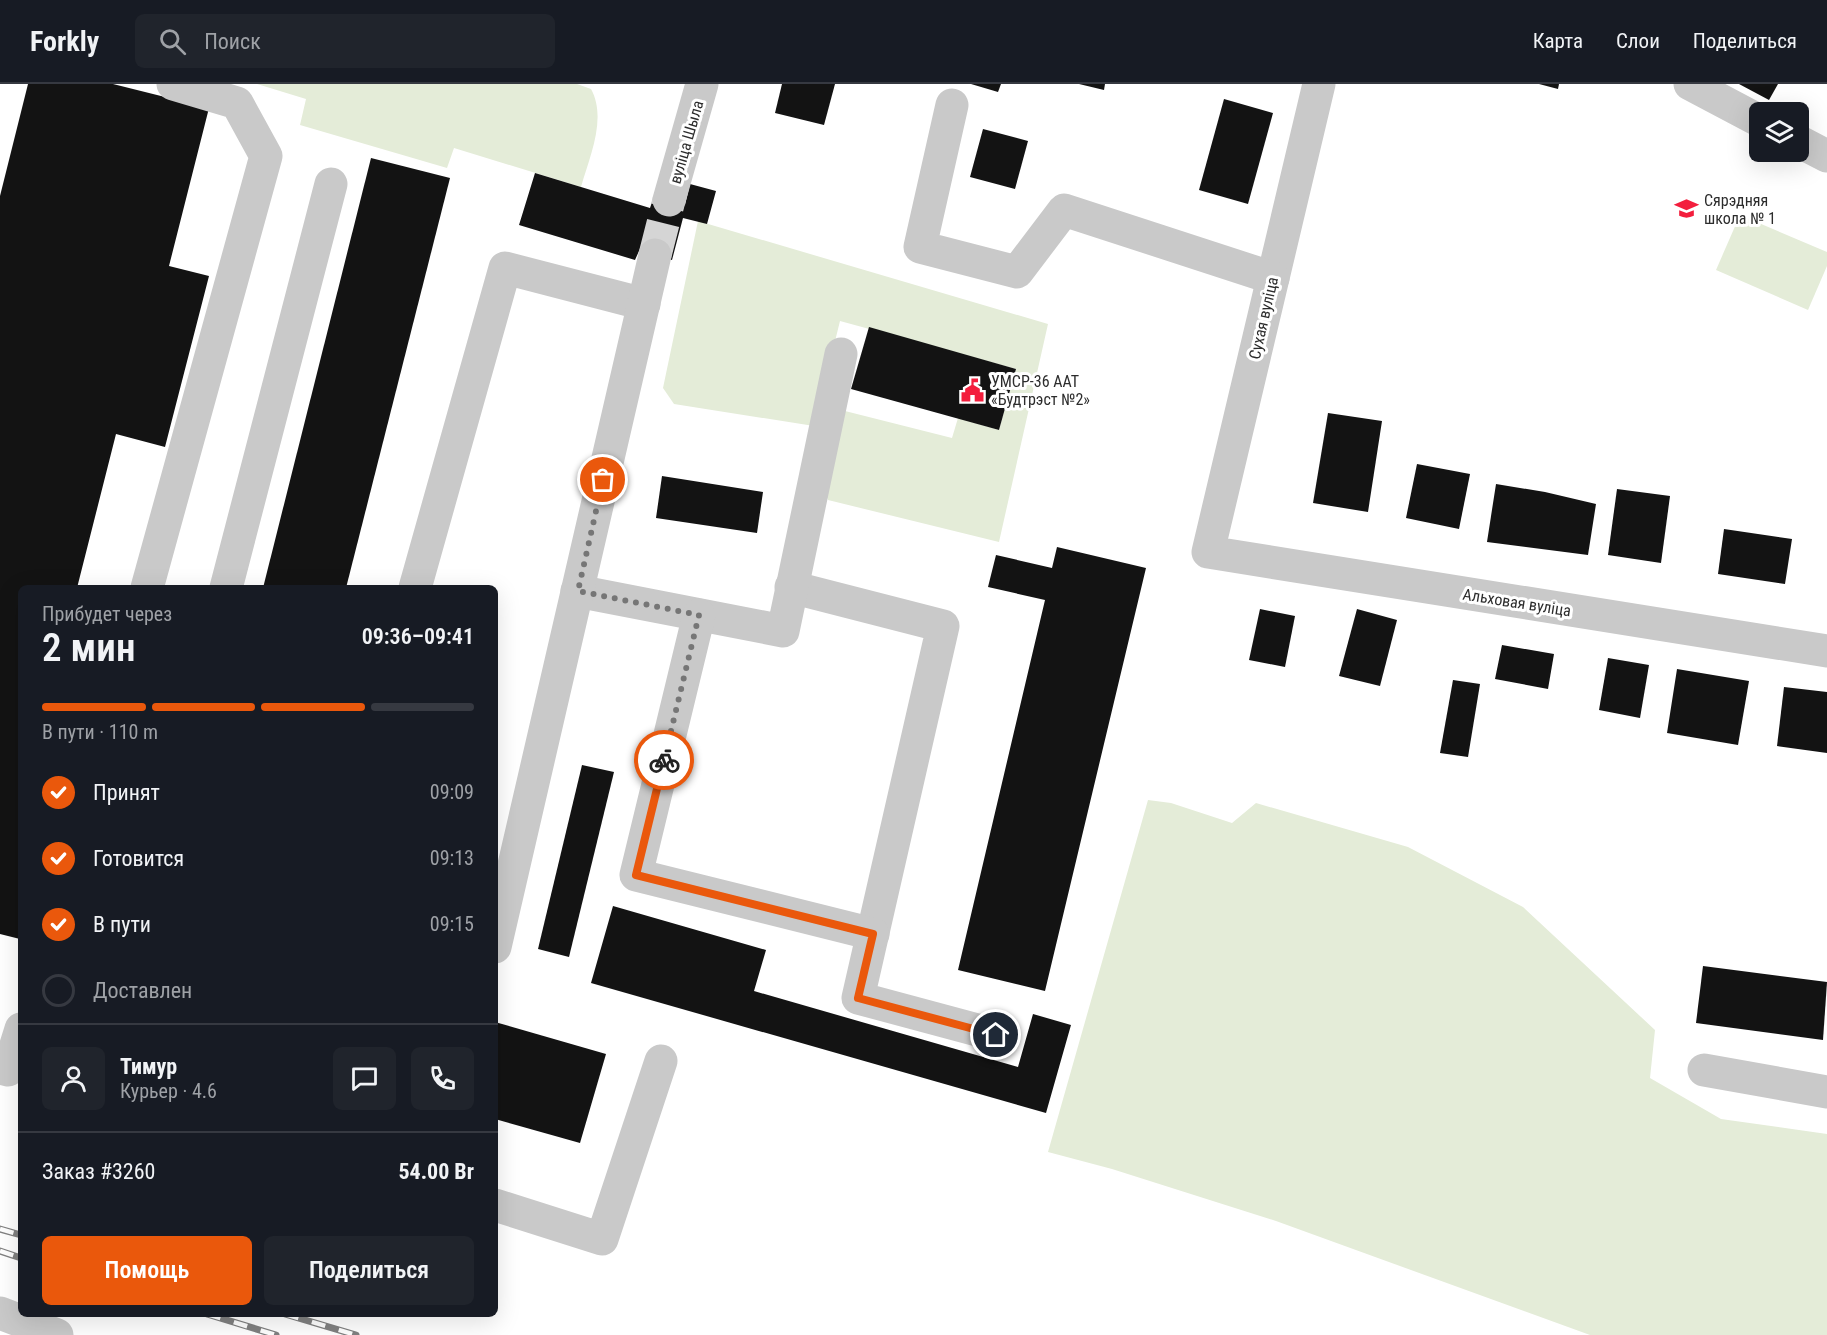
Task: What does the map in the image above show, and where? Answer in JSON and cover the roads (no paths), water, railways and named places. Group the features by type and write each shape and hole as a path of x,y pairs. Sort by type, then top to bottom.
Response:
{"street":[{"path":"148,585 266,156 237,103 173,84"},
{"name":"вуліца Шыла","path":"669,200 702,84"},
{"name":"Сухая вуліца","path":"1208,552 1319,84"},
{"path":"1690,84 1749,115"},
{"path":"952,105 920,247 1017,272 1064,210 1273,278"},
{"path":"1809,147 1827,156"},
{"path":"227,585 332,184"},
{"path":"498,934 655,255"},
{"path":"416,585 505,268 644,304"},
{"path":"578,591 783,631 841,354"},
{"name":"Альховая вуліца","path":"1208,552 1827,651"},
{"path":"792,587 943,626 858,998 996,1035"},
{"path":"699,615 636,875 873,934"},
{"path":"0,1068 8,1070 18,1038"},
{"path":"498,1206 602,1239 661,1061"},
{"path":"1704,1070 1827,1092"},
{"path":"0,1313 57,1335"}],"tunnel":[{"path":"655,255 669,200"}],"railway":[{"path":"0,1229 18,1234"},
{"path":"0,1251 18,1257"},
{"path":"217,1317 276,1335"},
{"path":"295,1317 356,1335"}],"place":[{"name":"Сярэдняя школа № 1","path":"1686,209"},
{"name":"УМСР-36 ААТ «Будтрэст №2»","path":"973,390"}]}
